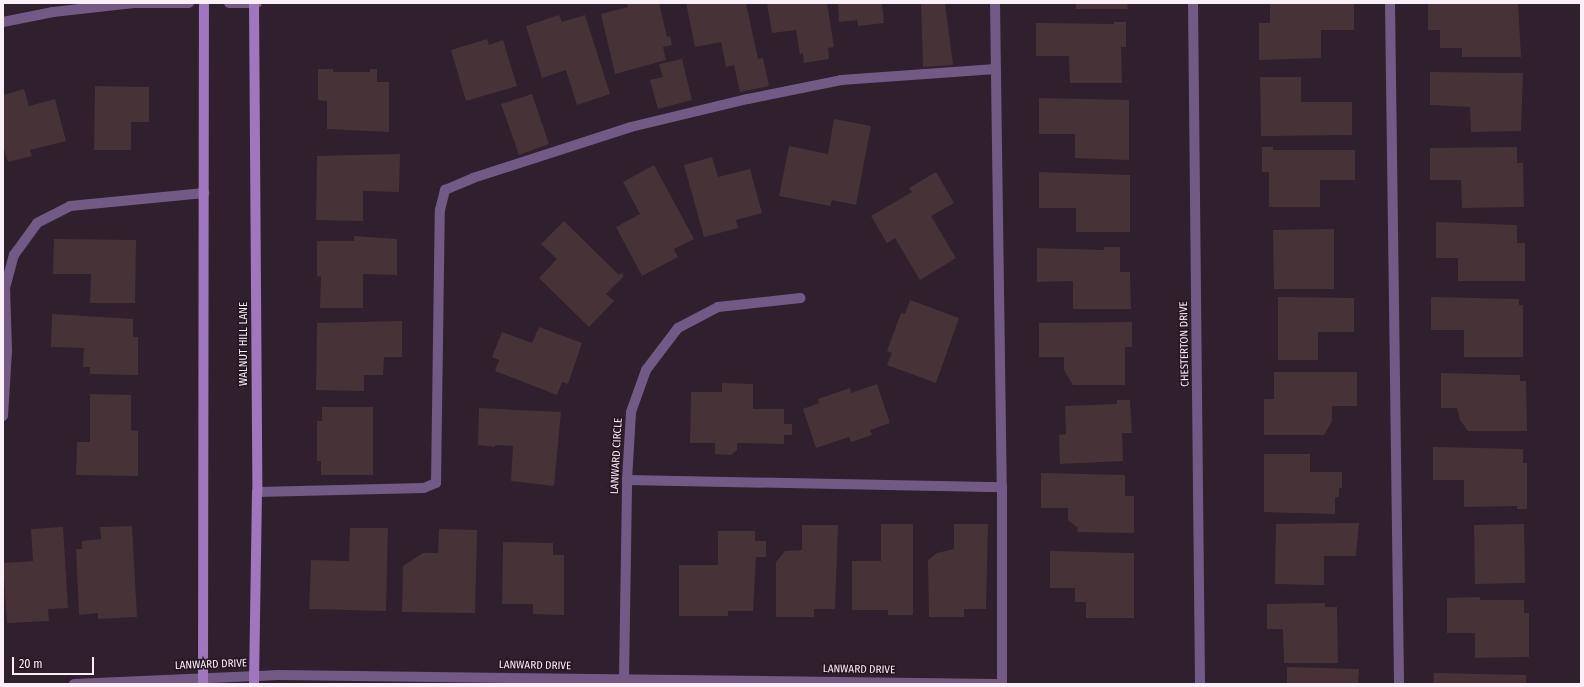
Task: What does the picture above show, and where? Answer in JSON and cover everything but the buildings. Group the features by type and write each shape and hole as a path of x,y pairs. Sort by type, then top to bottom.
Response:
{"main road":[{"path":"203,680 204,3"},
{"name":"WALNUT HILL LANE","path":"254,680 257,492 255,3"}],"street":[{"path":"3,22 53,12 118,5 189,3"},
{"path":"229,3 255,3"},
{"path":"995,3 1002,486 1002,684"},
{"name":"CHESTERTON DRIVE","path":"1193,3 1200,684"},
{"path":"1390,3 1399,684"},
{"path":"257,492 424,488 436,483 440,210 445,190 473,178 631,128 748,99 841,80 996,69"},
{"path":"3,416 7,350 5,288 14,255 37,223 70,206 204,193"},
{"name":"LANWARD CIRCLE","path":"624,680 627,480 631,412 646,370 678,328 718,307 801,298"},
{"path":"627,480 1002,486"},
{"name":"LANWARD DRIVE","path":"74,684 203,680 624,680 996,684"}]}
